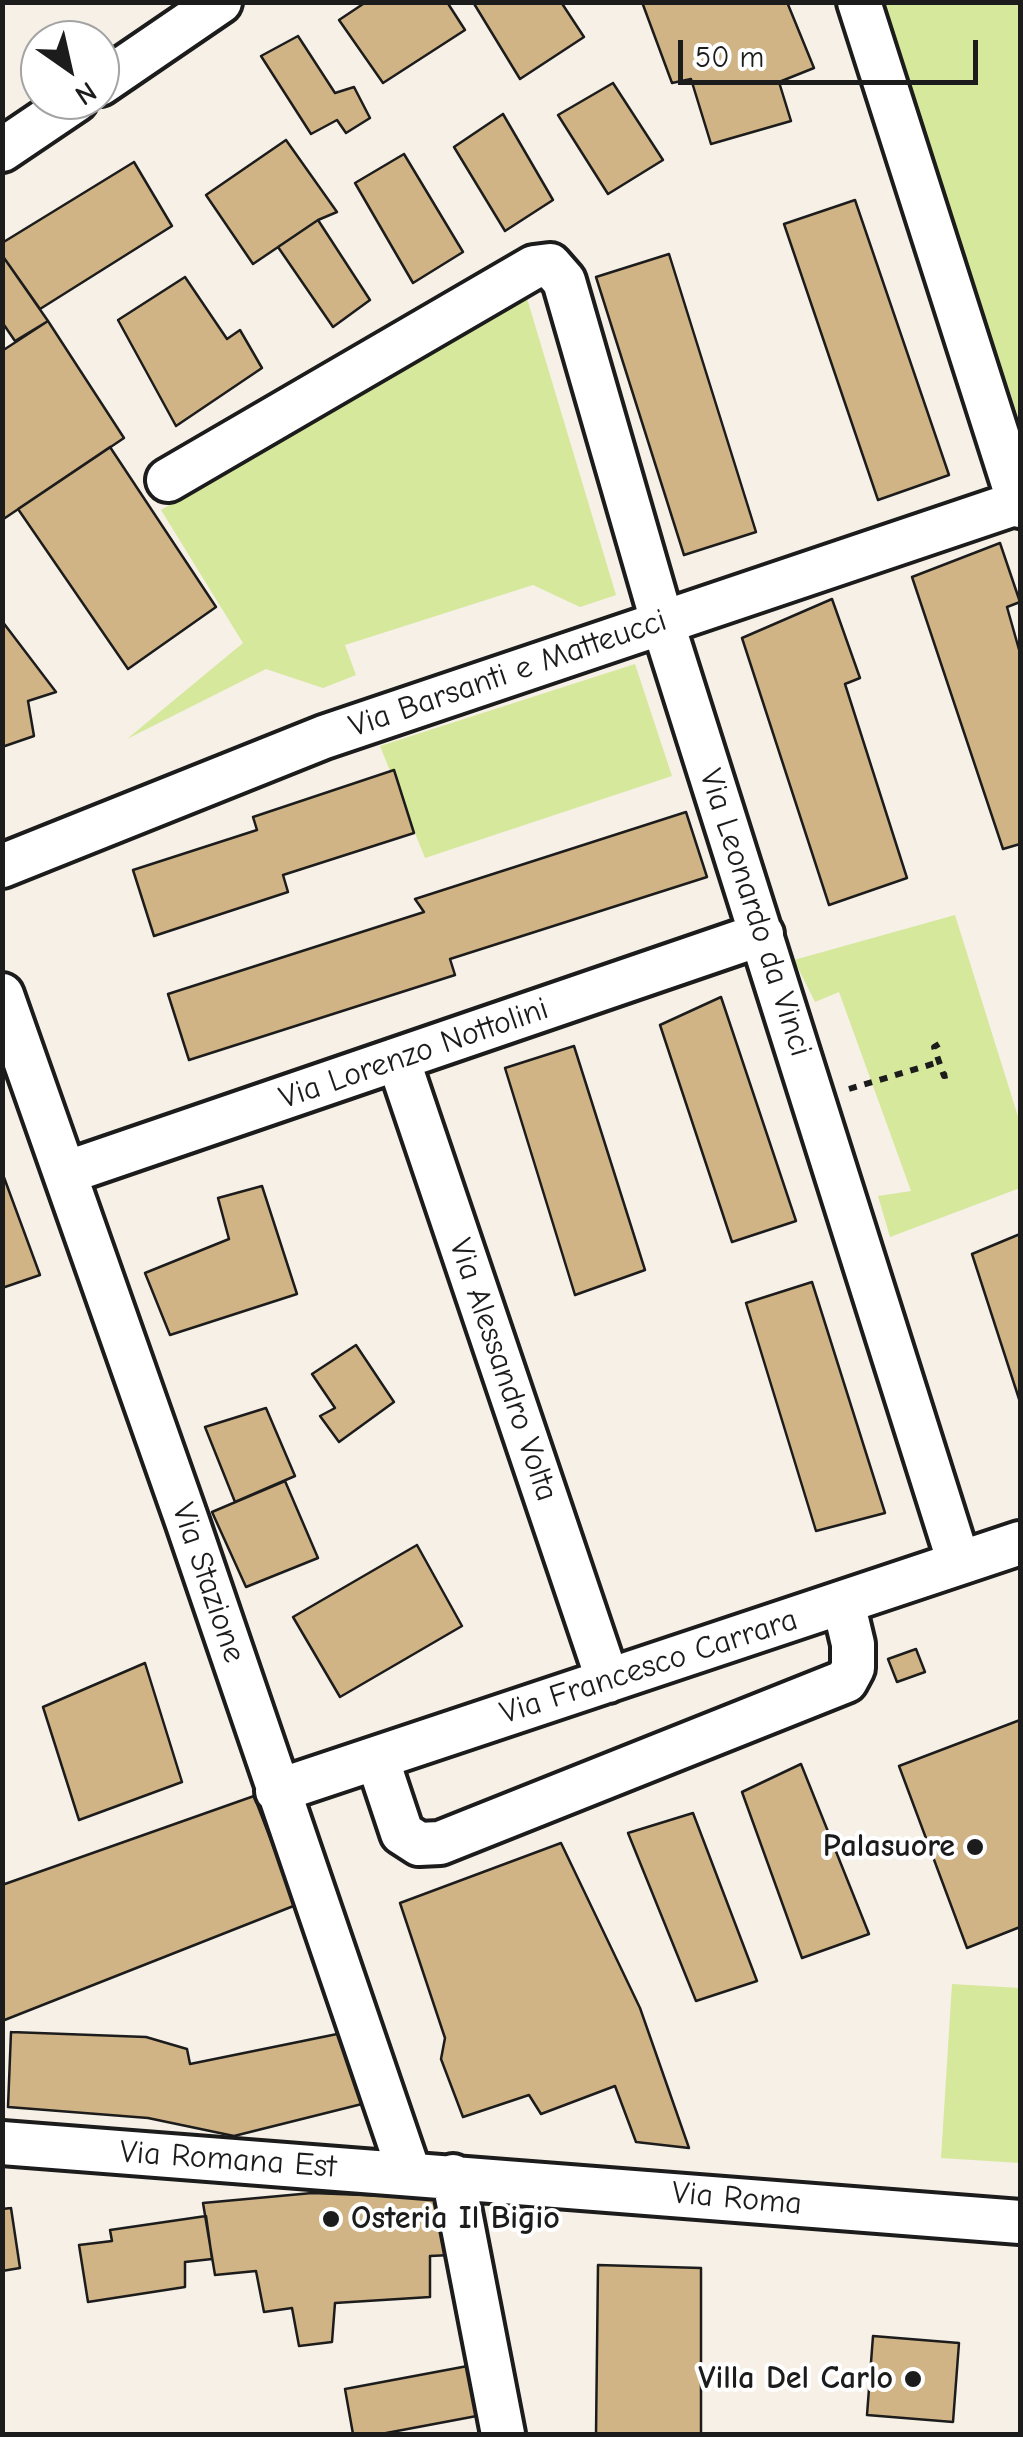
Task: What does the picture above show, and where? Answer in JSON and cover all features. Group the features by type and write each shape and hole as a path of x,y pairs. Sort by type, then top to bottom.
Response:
{"street":[{"path":"120,70 220,2"},
{"path":"858,2 1020,503"},
{"path":"2,150 46,120"},
{"name":"Via Leonardo da Vinci","path":"168,480 534,267 550,265 564,282 662,621 959,1563"},
{"name":"Via Barsanti e Matteucci","path":"2,866 324,737 1020,503"},
{"name":"Via Lorenzo Nottolini","path":"66,1173 762,934"},
{"name":"Via Stazione","path":"2,995 409,2172"},
{"name":"Via Alessandro Volta","path":"398,1059 608,1681"},
{"name":"Via Francesco Carrara","path":"277,1790 1020,1543"},
{"path":"377,1758 402,1833 419,1844 440,1843 846,1681 852,1668 853,1644 843,1602"},
{"name":"Via Romana Est","path":"2,2143 453,2176"},
{"path":"453,2176 502,2434"},
{"name":"Via Roma","path":"453,2176 1020,2222"}],"path":[{"path":"939,1044 934,1048 938,1062 944,1076 949,1075"},
{"path":"872,1082 938,1062"}],"green space":[{"path":"878,3 1020,3 1020,422"},
{"path":"526,295 616,595 580,607 533,585 345,645 356,675 323,688 266,669 127,739 243,643 161,510"},
{"path":"635,664 672,776 425,858 380,746"},
{"path":"955,915 1020,1123 1020,1188 890,1237 878,1196 911,1191 839,992 815,1002 794,960"},
{"path":"952,1984 1020,1988 1020,2163 941,2158"}],"building":[{"path":"366,2 447,2 465,30 383,83 339,20"},
{"path":"473,2 561,2 584,37 520,79"},
{"path":"642,2 787,2 814,68 779,82 791,121 711,144 691,79 672,83"},
{"path":"298,36 335,93 354,87 370,118 346,133 337,120 311,134 261,56"},
{"path":"613,83 663,160 608,194 558,115"},
{"path":"503,114 553,200 505,231 454,147"},
{"path":"286,140 337,212 318,220 253,264 206,195"},
{"path":"404,154 463,252 413,283 355,183"},
{"path":"134,162 172,226 40,309 2,255 2,243"},
{"path":"855,200 949,475 878,500 784,224"},
{"path":"318,220 370,300 333,327 278,247"},
{"path":"669,254 756,532 684,555 596,277"},
{"path":"2,255 48,321 15,341 2,322"},
{"path":"185,277 227,339 240,330 262,368 176,426 118,320"},
{"path":"48,321 124,438 2,520 2,351"},
{"path":"110,447 216,607 128,669 18,509"},
{"path":"1000,543 1020,602 1007,607 1020,653 1020,844 1003,849 912,577"},
{"path":"832,599 860,678 845,684 907,878 829,905 742,638"},
{"path":"2,621 56,692 28,701 34,736 2,747"},
{"path":"394,770 414,833 283,875 288,892 154,936 133,870 257,830 253,817"},
{"path":"686,812 707,877 450,959 455,975 189,1060 168,994 424,912 415,899"},
{"path":"721,997 796,1221 732,1242 660,1025"},
{"path":"574,1046 645,1270 575,1295 505,1068"},
{"path":"2,1172 40,1275 2,1288"},
{"path":"262,1186 297,1294 170,1335 145,1273 229,1239 218,1198"},
{"path":"1020,1234 1020,1402 972,1254"},
{"path":"812,1282 885,1513 816,1531 746,1303"},
{"path":"356,1345 394,1402 339,1442 320,1416 335,1408 312,1374"},
{"path":"266,1408 295,1476 235,1502 205,1427"},
{"path":"285,1481 318,1558 246,1587 212,1512"},
{"path":"417,1545 462,1626 340,1697 293,1617"},
{"path":"916,1649 925,1672 897,1682 888,1659"},
{"path":"145,1663 182,1782 79,1820 43,1707"},
{"name":"Palasuore","path":"1020,1720 1020,1927 967,1948 899,1766"},
{"path":"801,1764 869,1934 802,1958 742,1792"},
{"path":"254,1796 296,1905 2,2021 2,1885"},
{"path":"693,1813 757,1981 696,2001 628,1833"},
{"path":"561,1843 640,2008 689,2148 636,2142 615,2086 541,2114 529,2095 463,2117 441,2059 445,2038 400,1903"},
{"path":"11,2032 146,2037 187,2049 190,2064 347,2032 366,2103 234,2136 148,2118 8,2107"},
{"path":"312,2193 441,2198 451,2255 430,2256 430,2297 335,2303 332,2342 299,2346 292,2308 264,2312 256,2271 215,2275 203,2203"},
{"path":"11,2208 20,2268 2,2271 2,2209"},
{"path":"206,2216 212,2259 185,2262 185,2287 88,2302 79,2245 112,2241 110,2230"},
{"path":"598,2265 701,2268 701,2434 596,2434"},
{"name":"Villa Del Carlo","path":"873,2336 959,2343 953,2422 867,2415"},
{"path":"473,2365 482,2415 381,2434 353,2434 345,2389"}],"place":[{"name":"Palasuore","path":"975,1847"},
{"name":"Osteria Il Bigio","path":"331,2219"},
{"name":"Villa Del Carlo","path":"913,2379"}]}
